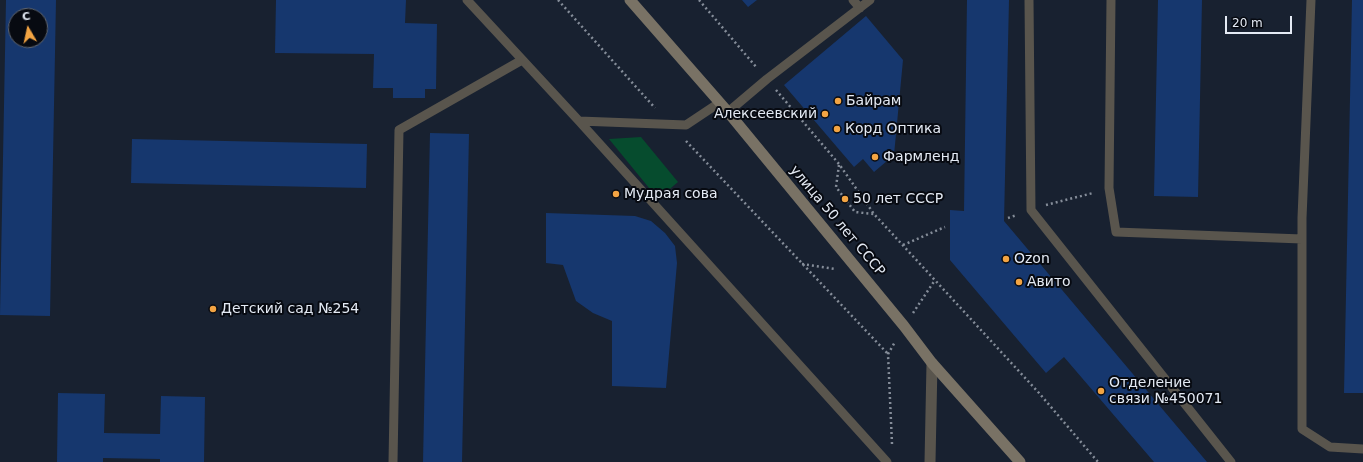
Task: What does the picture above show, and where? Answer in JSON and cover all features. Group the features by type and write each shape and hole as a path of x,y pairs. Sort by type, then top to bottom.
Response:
{"main road":[{"name":"улица 50 лет СССР","path":"630,0 728,112 904,326 932,363 1020,462"}],"street":[{"path":"930,462 932,363"}],"lane":[{"path":"467,0 579,121 887,462"},
{"path":"853,0 860,8"},
{"path":"728,112 767,79 870,0"},
{"path":"1029,0 1031,210 1231,462"},
{"path":"1111,0 1109,188 1116,232 1302,239"},
{"path":"1311,0 1302,239 1302,429 1330,448 1363,449"},
{"path":"393,462 399,130 522,60"},
{"path":"579,121 686,125 719,103"}],"path":[{"path":"558,0 669,124 888,354"},
{"path":"874,214 855,212 836,187 839,164 874,214 1039,393 1098,462"},
{"path":"1008,218 1109,188"},
{"path":"903,245 945,227"},
{"path":"892,447 888,354 904,326 935,280"}],"green space":[{"path":"641,137 678,182 658,199 609,139"}],"building":[{"path":"6,0 56,0 50,316 0,315"},
{"path":"276,0 406,0 405,23 437,24 436,89 425,89 425,98 393,98 393,88 373,88 374,54 275,53"},
{"path":"742,0 757,0 748,7"},
{"path":"967,0 1009,0 1004,221 1207,462 1154,462 1064,357 1046,373 950,260 950,210 964,211"},
{"path":"1158,0 1202,0 1198,197 1154,196"},
{"path":"1352,0 1363,0 1363,393 1344,393"},
{"path":"866,16 903,60 894,155 874,172 863,159 854,167 784,85"},
{"path":"430,133 469,134 462,462 423,462"},
{"path":"132,139 367,144 366,188 131,183"},
{"path":"546,213 635,216 651,221 665,233 675,246 677,263 666,388 612,386 612,321 593,313 576,301 563,265 546,263"},
{"path":"58,393 105,394 104,433 160,434 161,396 205,397 204,462 160,462 160,459 103,458 103,462 57,462"}],"place":[{"name":"Байрам","path":"838,101"},
{"name":"Алексеевский","path":"825,114"},
{"name":"Корд Оптика","path":"837,129"},
{"name":"Фармленд","path":"875,157"},
{"name":"Мудрая сова","path":"616,194"},
{"name":"50 лет СССР","path":"845,199"},
{"name":"Ozon","path":"1006,259"},
{"name":"Авито","path":"1019,282"},
{"name":"Детский сад №254","path":"213,309"},
{"name":"Отделение связи №450071","path":"1101,391"}]}
